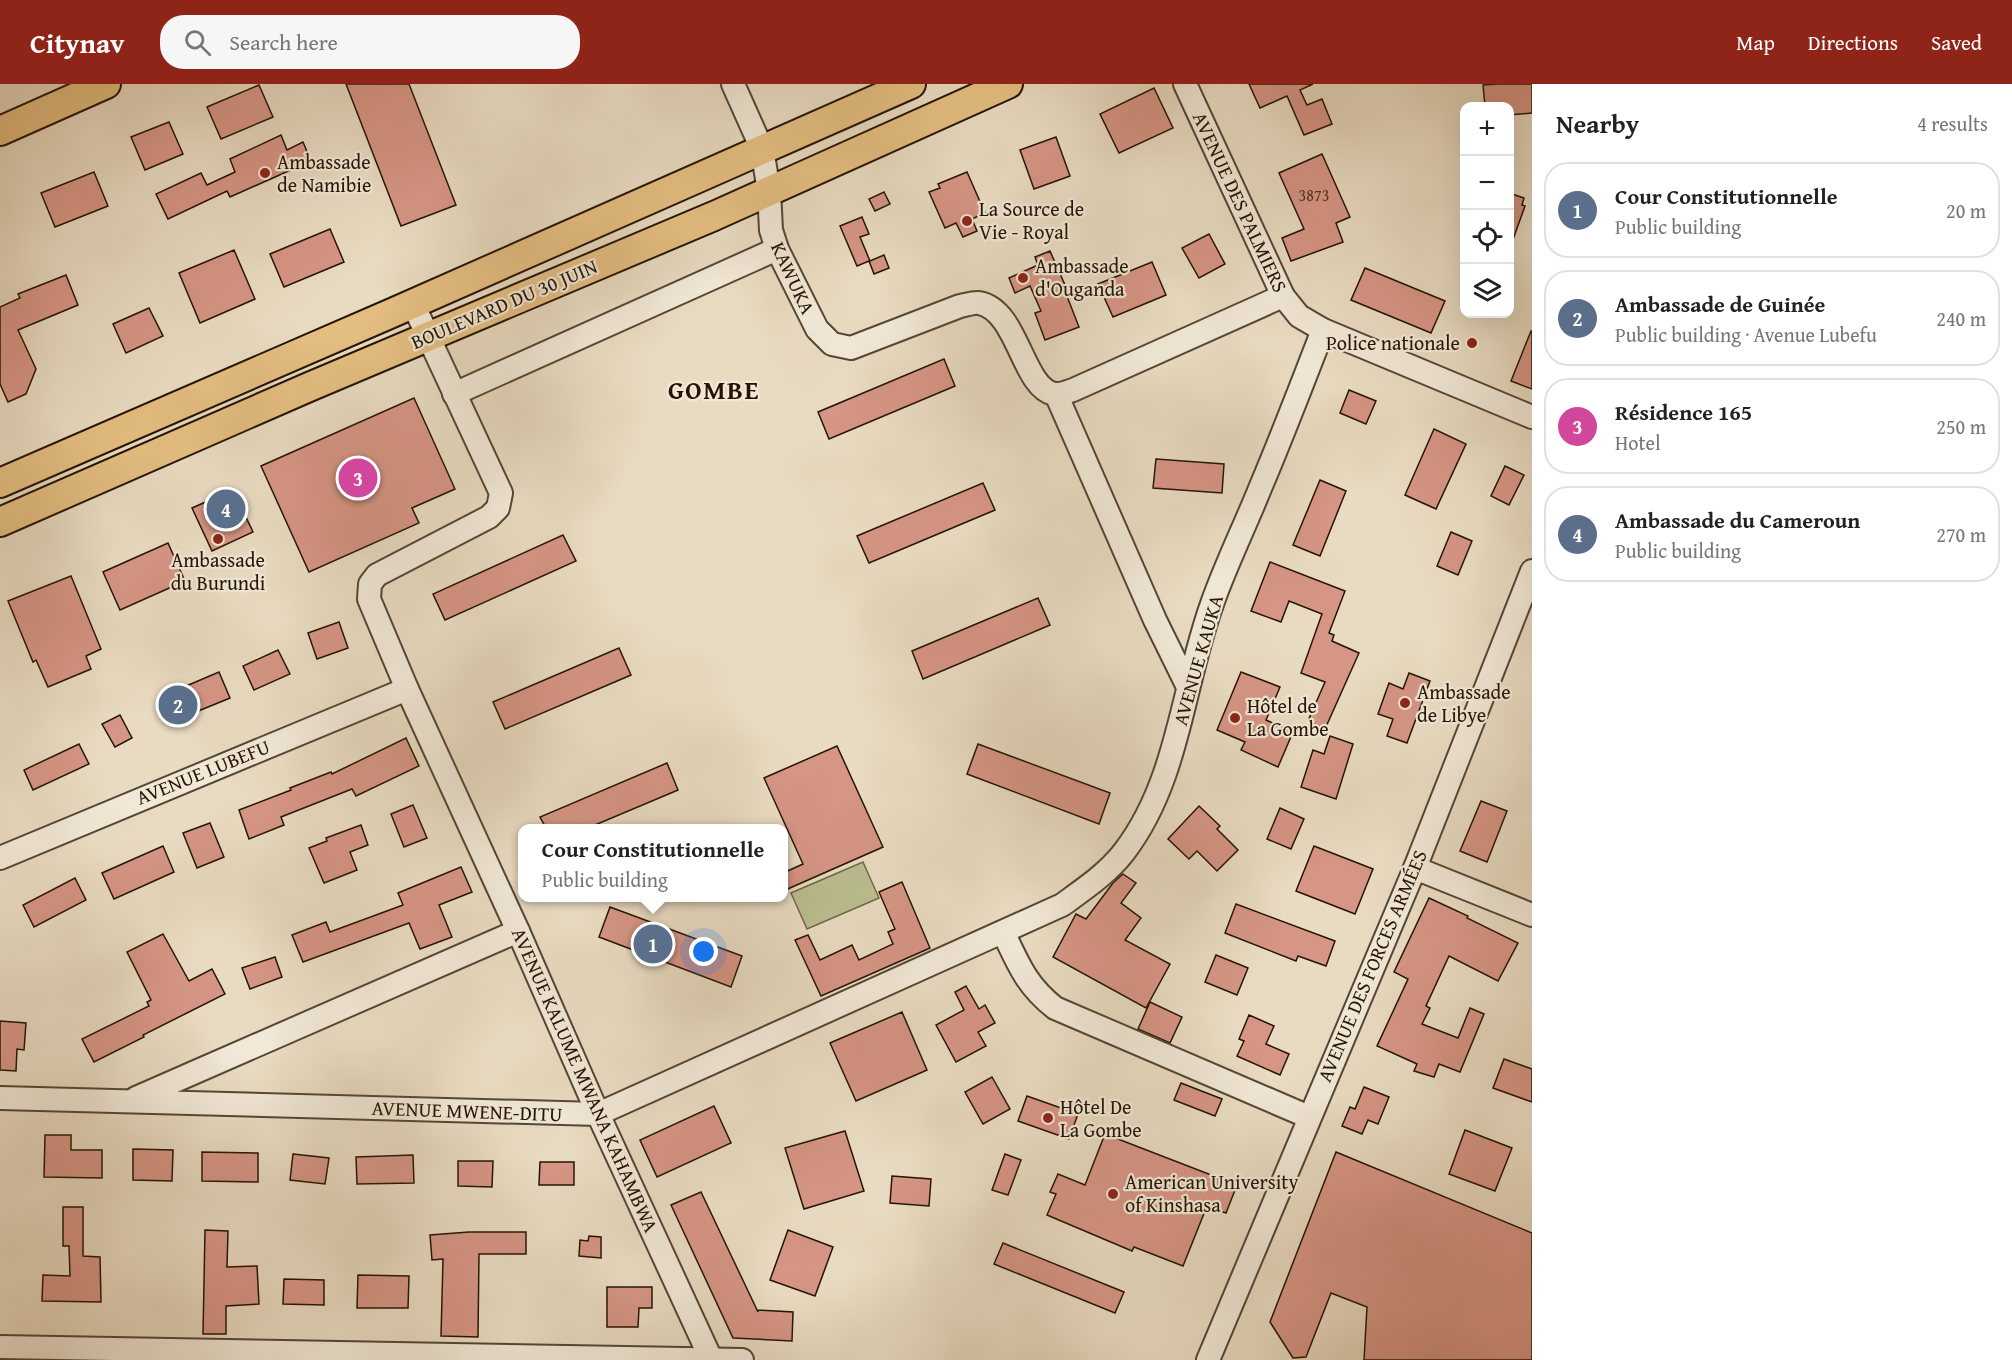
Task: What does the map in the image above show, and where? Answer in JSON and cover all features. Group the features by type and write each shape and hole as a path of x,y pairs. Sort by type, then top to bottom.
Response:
{"main road":[{"path":"0,131 106,84"},
{"name":"BOULEVARD DU 30 JUIN","path":"0,483 911,84"},
{"name":"BOULEVARD DU 30 JUIN","path":"0,522 427,336 714,216 1008,84"}],"street":[{"name":"KAWUKA","path":"733,84 762,149 769,190 771,230 777,249 817,329 832,344 851,348 960,306 978,303 993,310 1004,321 1041,388 1056,394"},
{"name":"AVENUE DES PALMIERS","path":"1185,84 1283,296 1299,316 1323,330 1532,417"},
{"path":"454,394 777,249"},
{"path":"1188,687 1159,629 1056,394 1073,390 1283,296"},
{"name":"AVENUE KALUME MWANA KAHAMBWA","path":"413,304 501,493 498,508 489,517 377,575 370,584 369,599 407,689 518,931 598,1114 711,1359"},
{"name":"AVENUE KAUKA","path":"1003,932 1062,905 1100,877 1123,854 1144,824 1161,785 1176,739 1195,657 1212,604 1323,330"},
{"name":"AVENUE DES FORCES ARMÉES","path":"1208,1360 1414,868 1532,571"},
{"name":"AVENUE LUBEFU","path":"0,858 407,689"},
{"path":"1414,868 1532,915"},
{"path":"129,1101 518,931"},
{"path":"1003,932 1028,980 1038,994 1055,1008 1309,1117"},
{"name":"AVENUE MWENE-DITU","path":"0,1098 598,1114 1003,932"},
{"path":"0,1347 742,1360"}],"green space":[{"path":"863,862 879,898 807,929 791,893"}],"building":[{"path":"346,84 409,84 456,205 401,226"},
{"path":"1249,84 1313,84 1300,90 1307,105 1322,99 1332,124 1304,135 1287,96 1260,108"},
{"path":"1532,84 1532,113 1514,115 1514,102 1485,102 1483,85"},
{"path":"259,85 273,117 221,139 207,107"},
{"path":"1154,88 1173,128 1119,153 1100,114"},
{"path":"169,122 183,154 145,170 131,137"},
{"path":"281,135 287,150 303,142 311,161 230,197 227,191 168,219 156,194 201,173 207,185 235,172 230,159"},
{"path":"1056,137 1070,176 1034,189 1020,150"},
{"path":"1322,154 1350,217 1336,223 1343,242 1291,261 1282,238 1304,229 1279,173"},
{"path":"94,172 108,206 55,227 41,193"},
{"path":"967,172 985,213 972,219 977,231 963,237 956,223 945,228 929,192 940,188 938,184"},
{"path":"884,192 890,204 875,211 869,199"},
{"path":"1514,195 1524,198 1522,205 1525,206 1514,237"},
{"path":"862,217 869,234 860,237 870,261 884,255 889,268 874,274 869,261 857,266 840,226"},
{"path":"330,229 344,262 284,287 270,254"},
{"path":"1209,234 1225,264 1199,278 1182,248"},
{"path":"234,250 255,299 200,323 179,273"},
{"path":"1050,251 1065,285 1063,286 1079,327 1045,340 1035,313 1041,311 1030,286 1015,293 1009,278 1038,265 1035,257"},
{"path":"1152,262 1166,295 1113,317 1098,284"},
{"path":"1365,268 1445,301 1431,333 1351,300"},
{"path":"66,275 78,305 18,330 36,369 26,394 8,402 0,384 0,307 20,298 18,294"},
{"path":"149,308 163,336 126,353 113,324"},
{"path":"1532,331 1532,389 1511,381"},
{"path":"944,359 955,386 829,439 818,412"},
{"path":"1349,390 1376,401 1366,424 1340,413"},
{"path":"414,398 455,489 412,508 419,523 309,572 261,466"},
{"path":"1434,429 1466,444 1436,509 1405,495"},
{"path":"1156,459 1224,464 1222,493 1153,488"},
{"path":"1505,466 1524,475 1509,505 1491,496"},
{"path":"1320,480 1346,491 1320,556 1293,545"},
{"path":"983,483 995,510 869,563 857,536"},
{"path":"233,490 253,532 212,551 192,508"},
{"path":"1451,532 1472,541 1458,575 1437,566"},
{"path":"563,535 576,561 445,620 433,594"},
{"path":"168,543 185,581 120,610 103,572"},
{"path":"1270,562 1345,591 1329,633 1334,635 1332,641 1359,653 1325,729 1308,721 1325,682 1301,673 1322,614 1289,601 1281,622 1251,611"},
{"path":"71,576 101,649 86,656 91,669 48,687 36,660 33,662 8,601"},
{"path":"1038,598 1050,625 923,679 912,651"},
{"path":"339,622 348,648 317,659 308,633"},
{"path":"619,648 631,675 505,729 493,702"},
{"path":"278,650 290,674 254,690 243,666"},
{"path":"219,672 230,698 169,723 158,698"},
{"path":"1241,672 1280,687 1266,720 1293,732 1278,767 1241,750 1245,742 1217,730"},
{"path":"1409,673 1430,681 1407,743 1387,736 1393,719 1378,714 1389,683 1403,689"},
{"path":"120,715 132,738 115,747 102,724"},
{"path":"1330,736 1353,744 1336,799 1301,787 1313,750 1324,754"},
{"path":"406,738 419,766 356,796 352,789 281,817 284,825 249,839 239,810 331,772 332,774"},
{"path":"79,744 89,764 33,790 24,770"},
{"path":"978,744 1110,793 1099,824 967,774"},
{"path":"837,746 883,847 788,889 788,871 803,864 788,831 788,824 785,824 764,778"},
{"path":"667,763 678,790 597,824 544,824 540,817"},
{"path":"1481,801 1507,811 1487,862 1460,851"},
{"path":"413,805 427,838 404,847 391,814"},
{"path":"1199,806 1220,826 1217,829 1238,850 1217,871 1197,851 1189,859 1168,839"},
{"path":"1280,808 1304,819 1291,849 1267,839"},
{"path":"210,823 224,857 197,868 183,833"},
{"path":"361,825 368,845 350,852 357,870 324,883 309,848 327,841 326,838"},
{"path":"163,846 174,872 114,899 102,873"},
{"path":"1314,846 1373,869 1355,914 1296,891"},
{"path":"461,867 472,892 439,905 452,937 420,949 409,923 303,962 292,935 326,922 330,932 403,905 398,893"},
{"path":"1123,874 1136,883 1121,903 1141,918 1125,940 1170,964 1146,1008 1053,957 1076,914 1086,919 1113,883"},
{"path":"75,878 86,900 34,927 23,905"},
{"path":"902,882 930,948 821,996 795,940 808,935 820,960 852,945 859,960 893,944 888,932 895,929 879,892"},
{"path":"1429,898 1518,943 1498,981 1449,956 1426,1006 1430,1008 1422,1024 1458,1038 1470,1008 1484,1014 1460,1072 1439,1064 1434,1077 1414,1071 1417,1064 1377,1046 1408,979 1394,972"},
{"path":"1236,904 1335,941 1326,966 1298,956 1296,961 1225,933"},
{"path":"610,907 742,956 731,987 599,937"},
{"path":"163,934 189,981 212,969 225,994 94,1062 82,1039 149,1006 147,1002 151,1000 127,952"},
{"path":"1216,955 1248,968 1237,995 1205,982"},
{"path":"275,957 282,977 250,989 242,968"},
{"path":"966,986 979,1009 985,1005 995,1023 978,1032 986,1046 956,1062 936,1025 964,1010 955,992"},
{"path":"1150,1002 1182,1017 1170,1043 1138,1029"},
{"path":"902,1012 927,1070 856,1101 830,1043"},
{"path":"1249,1015 1274,1026 1266,1044 1289,1054 1280,1075 1237,1056 1244,1041 1239,1039"},
{"path":"0,1021 26,1023 24,1050 17,1049 16,1071 0,1070"},
{"path":"1504,1059 1532,1069 1532,1102 1493,1088"},
{"path":"992,1077 1010,1109 983,1124 965,1092"},
{"path":"1181,1083 1222,1099 1215,1116 1174,1100"},
{"path":"1364,1087 1389,1097 1378,1124 1368,1120 1362,1134 1342,1126 1350,1107 1355,1109"},
{"name":"Hôtel De La Gombe","path":"1027,1096 1078,1114 1069,1139 1018,1121"},
{"path":"714,1106 731,1143 657,1177 640,1140"},
{"path":"1465,1130 1512,1148 1495,1191 1449,1174"},
{"path":"845,1131 864,1191 804,1209 785,1148"},
{"path":"1105,1134 1237,1185 1226,1213 1207,1206 1183,1266 1134,1247 1132,1251 1047,1215 1056,1194 1050,1192 1058,1174 1085,1185"},
{"path":"45,1135 71,1135 71,1150 102,1150 102,1178 44,1177"},
{"path":"133,1149 173,1150 172,1181 133,1180"},
{"path":"202,1152 258,1153 258,1182 202,1181"},
{"path":"1336,1152 1532,1233 1532,1360 1364,1360 1367,1307 1331,1293 1306,1357 1293,1358 1270,1322"},
{"path":"293,1154 329,1158 325,1184 290,1180"},
{"path":"1005,1154 1021,1160 1008,1195 992,1190"},
{"path":"413,1155 414,1183 357,1184 356,1157"},
{"path":"458,1161 493,1161 492,1187 458,1186"},
{"path":"540,1162 574,1162 574,1185 539,1185"},
{"path":"892,1176 931,1179 929,1206 890,1203"},
{"path":"701,1192 758,1312 758,1310 793,1312 792,1341 733,1338 671,1205"},
{"path":"63,1207 83,1207 83,1256 100,1257 101,1302 42,1301 43,1275 70,1276 69,1246 63,1246"},
{"path":"205,1230 228,1231 227,1267 257,1266 259,1304 226,1306 226,1334 203,1334"},
{"path":"788,1230 833,1247 815,1296 770,1280"},
{"path":"526,1232 526,1254 479,1254 478,1337 441,1336 443,1259 432,1260 430,1235"},
{"path":"589,1236 601,1237 601,1258 579,1256 580,1240 588,1241"},
{"path":"1003,1243 1124,1292 1115,1313 994,1264"},
{"path":"358,1275 409,1276 408,1308 357,1308"},
{"path":"284,1279 324,1280 324,1305 283,1304"},
{"path":"607,1287 652,1287 652,1308 639,1308 638,1327 607,1327"}],"place":[{"name":"Ambassade de Namibie","path":"265,173"},
{"name":"La Source de Vie - Royal","path":"967,221"},
{"name":"Ambassade d'Ouganda","path":"1023,278"},
{"name":"Police nationale","path":"1472,343"},
{"name":"Résidence 165","path":"358,478"},
{"name":"Ambassade du Cameroun","path":"226,509"},
{"name":"Ambassade du Burundi","path":"218,539"},
{"name":"Ambassade de Libye","path":"1405,703"},
{"name":"Ambassade de Guinée","path":"178,705"},
{"name":"Hôtel de La Gombe","path":"1235,718"},
{"name":"Cour Constitutionnelle","path":"653,944"},
{"name":"Hôtel De La Gombe","path":"1048,1118"},
{"name":"American University of Kinshasa","path":"1113,1194"}],"district":[{"name":"GOMBE","path":"714,390"}]}
